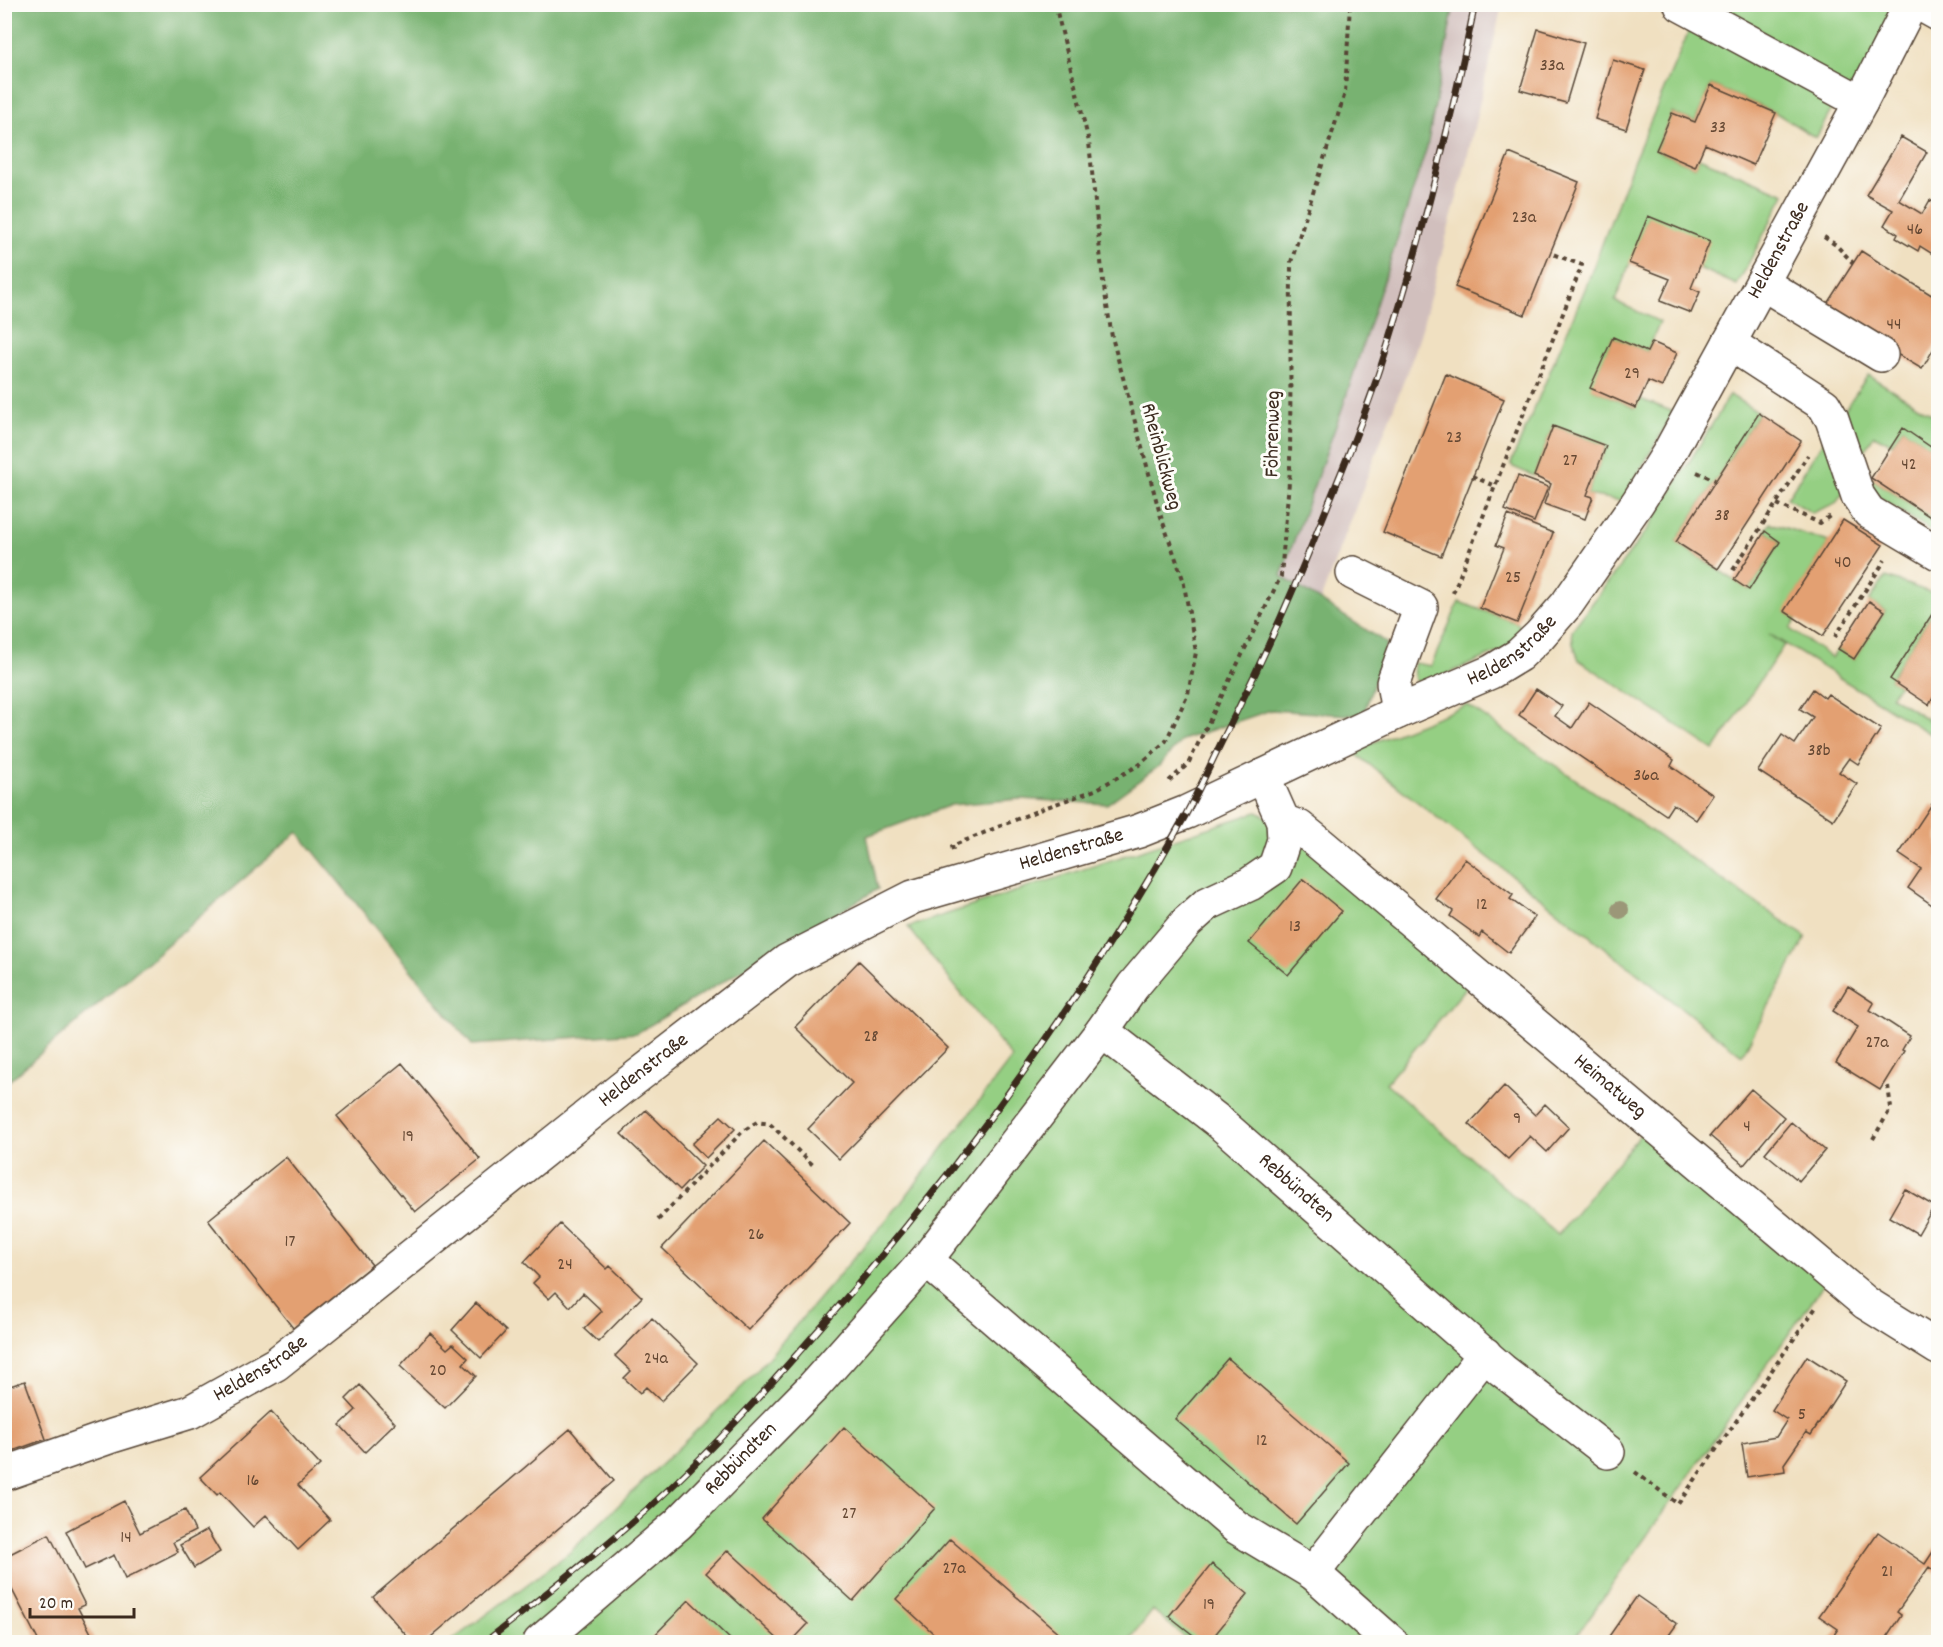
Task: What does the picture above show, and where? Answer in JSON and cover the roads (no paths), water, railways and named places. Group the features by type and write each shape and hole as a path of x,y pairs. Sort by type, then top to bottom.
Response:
{"street":[{"name":"Heldenstraße","path":"4,1474 112,1436 190,1412 276,1364 621,1089 787,961 913,897 1139,831 1187,812 1398,712 1491,672 1519,655 1567,604 1638,502 1670,451 1861,102 1911,4"},
{"path":"1920,4 1938,14"},
{"path":"1681,5 1861,102"},
{"path":"1762,282 1881,355"},
{"path":"1729,343 1824,405 1832,419 1858,496 1869,512 1938,553"},
{"path":"1353,573 1421,607 1393,683 1398,712"},
{"name":"Rebbündten","path":"540,1642 678,1524 813,1387 926,1260 1102,1031 1133,986 1187,922 1207,904 1250,884 1275,867 1284,840 1283,821 1263,776"},
{"name":"Heimatweg","path":"1283,821 1299,827 1328,850 1866,1303 1938,1348"},
{"name":"Rebbündten","path":"1102,1031 1218,1121 1502,1370 1608,1452"},
{"path":"926,1260 1236,1527 1313,1573 1391,1642"},
{"path":"1313,1573 1485,1354"}],"railway":[{"path":"485,1642 611,1540 679,1480 756,1400 829,1318 900,1234 989,1120 1072,1001 1149,879 1190,806 1263,657 1310,549 1367,405 1395,321 1421,231 1445,141 1475,4"}]}
